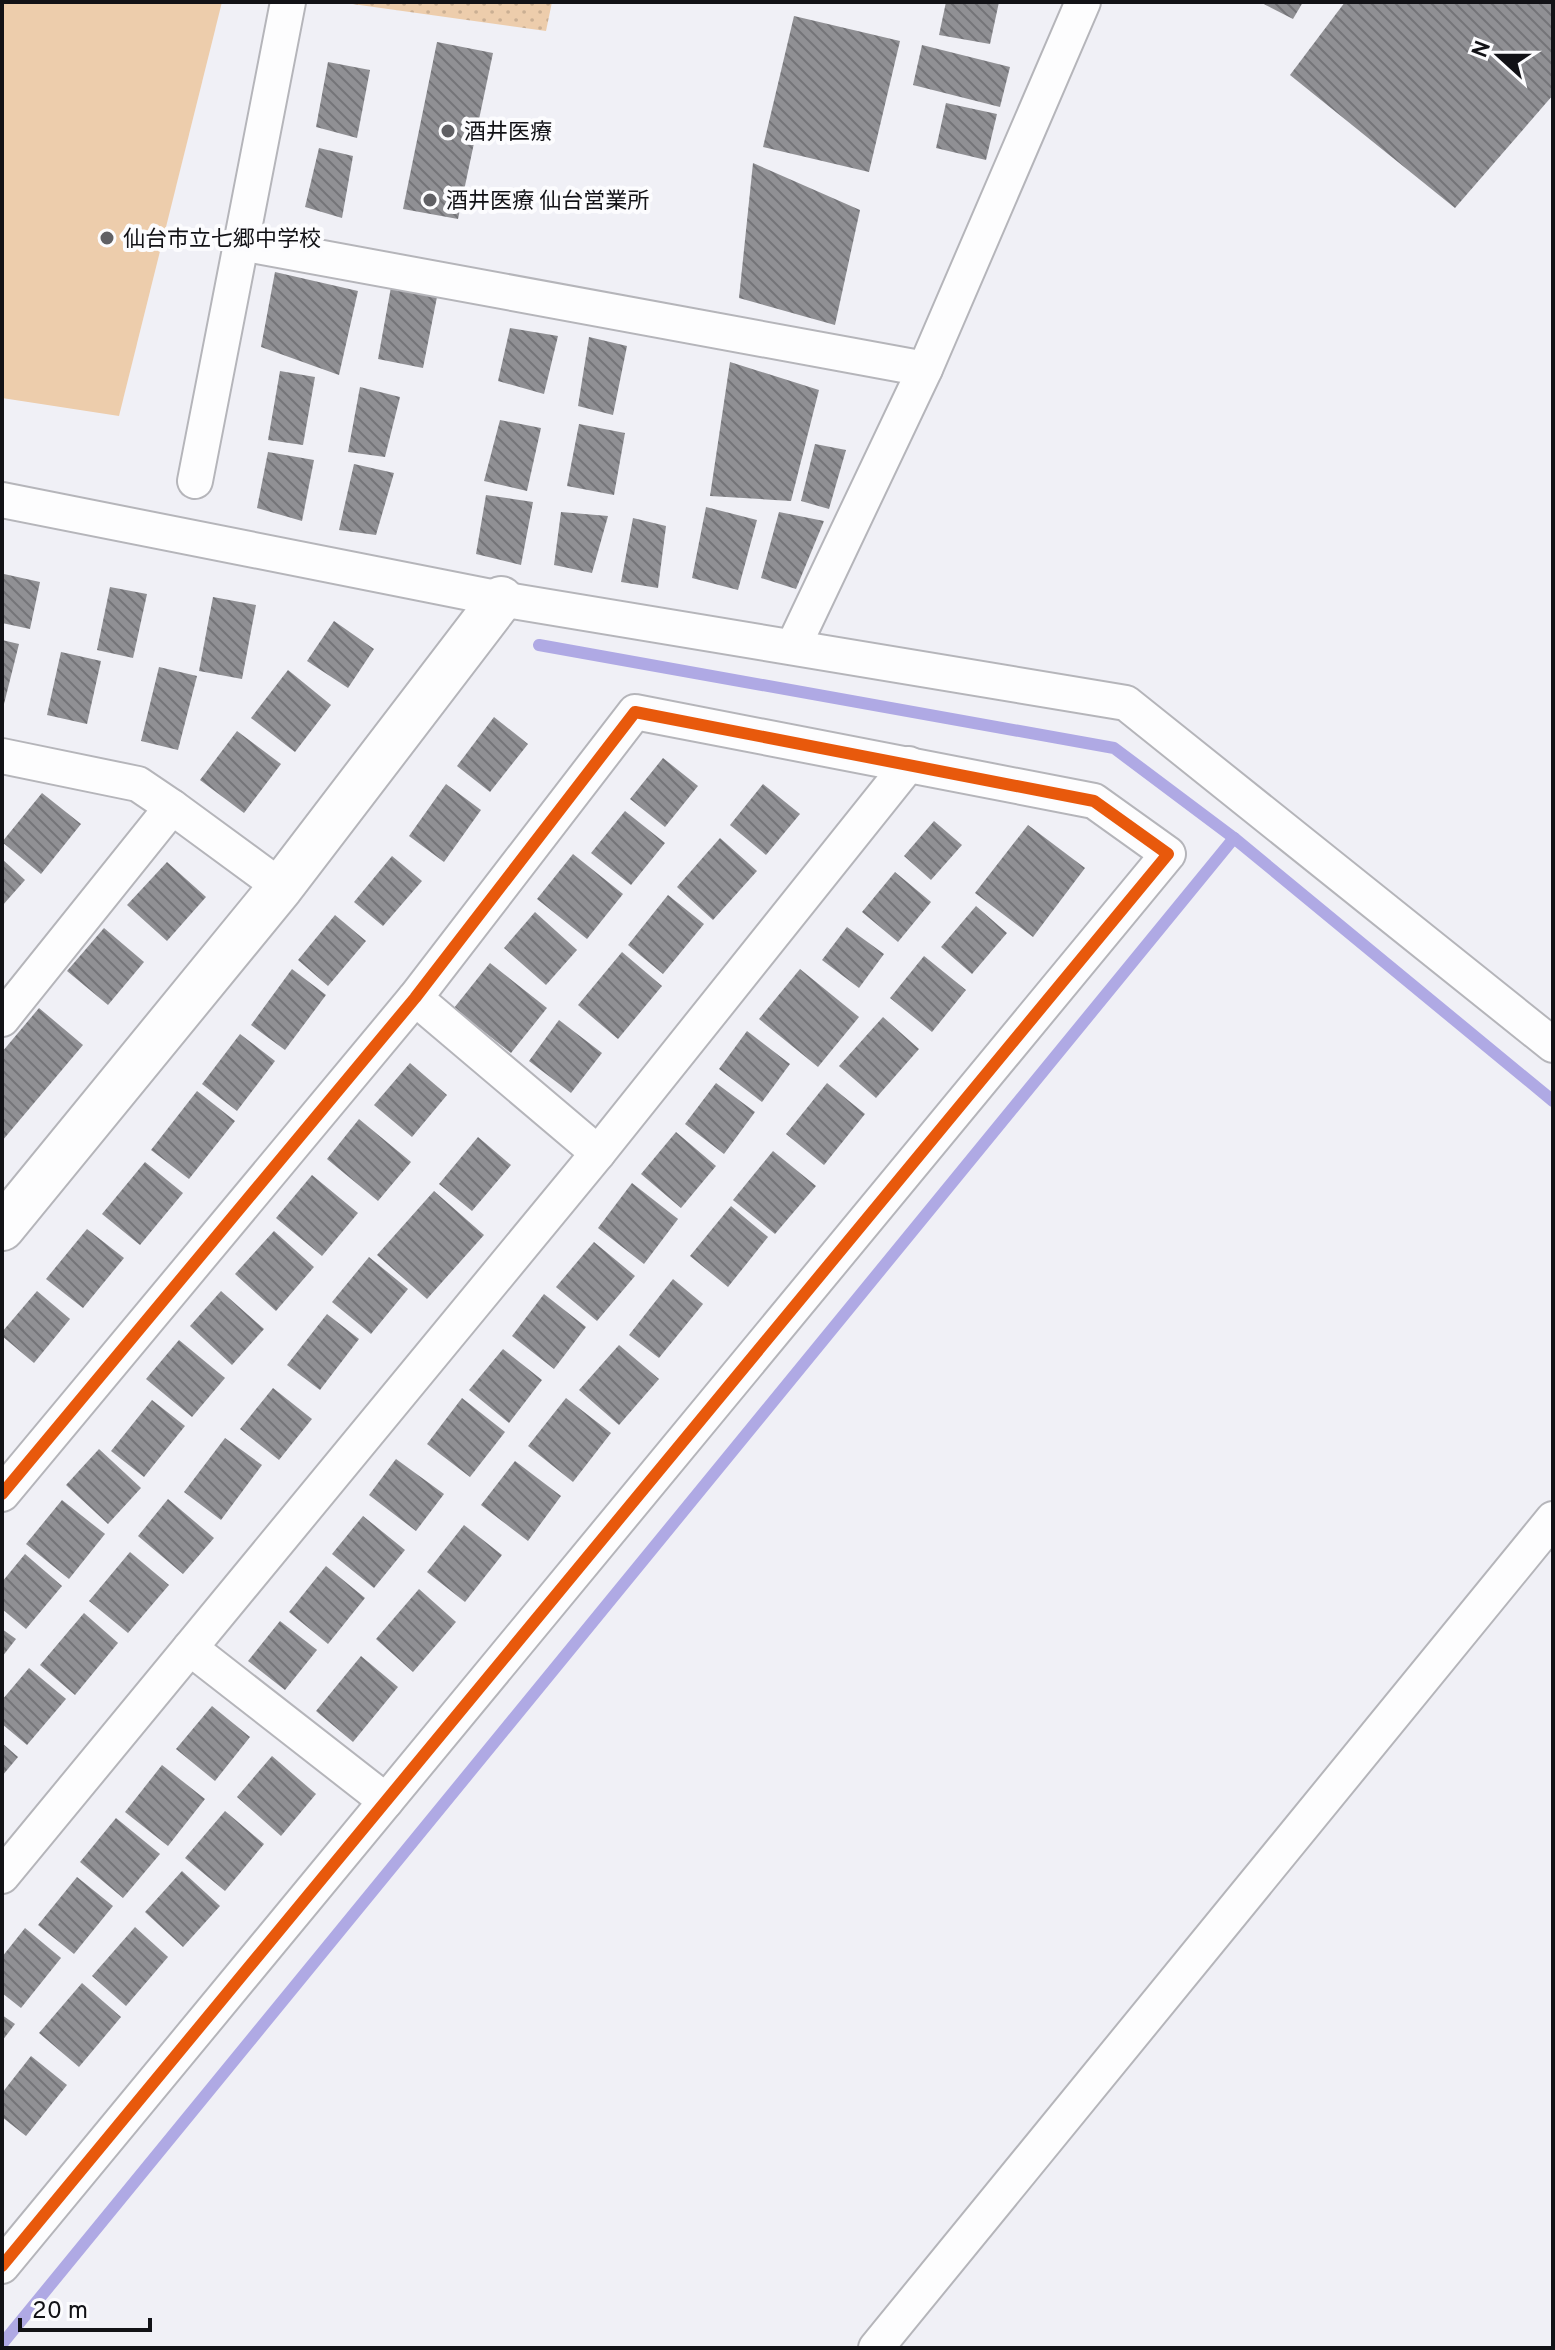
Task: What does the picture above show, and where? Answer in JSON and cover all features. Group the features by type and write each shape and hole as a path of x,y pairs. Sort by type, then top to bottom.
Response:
{"street":[{"path":"195,481 288,2"},
{"path":"793,647 925,369 1083,2"},
{"path":"241,243 925,369"},
{"path":"2,500 501,599 1126,703 1553,1045"},
{"path":"2,1228 281,887 501,599"},
{"path":"2,2266 1168,854 1094,801 635,712 415,998 4,1488"},
{"path":"2,756 138,784 281,887"},
{"path":"2,1876 598,1153 909,764"},
{"path":"2,1019 172,807"},
{"path":"415,998 598,1153"},
{"path":"876,2348 1553,1519"},
{"path":"190,1648 386,1801"}],"shaded area":[{"name":"仙台市立七郷中学校","path":"2,2 222,2 119,416 2,398"},
{"path":"338,2 552,2 546,31"}],"building":[{"path":"946,2 999,2 990,44 939,35"},
{"path":"1260,2 1303,2 1293,19"},
{"path":"1345,2 1553,2 1553,95 1455,208 1290,75"},
{"path":"794,16 900,41 869,172 763,147"},
{"name":"酒井医療","path":"437,42 493,53 458,219 403,209"},
{"path":"922,45 1010,67 1000,107 913,85"},
{"path":"328,62 370,70 357,138 316,127"},
{"path":"946,103 997,114 986,160 936,148"},
{"path":"319,148 353,156 342,218 305,207"},
{"path":"753,163 860,210 835,325 739,298"},
{"path":"275,272 358,291 339,375 261,347"},
{"path":"391,287 437,297 423,368 378,359"},
{"path":"510,328 558,336 544,394 498,381"},
{"path":"589,337 627,346 613,415 578,406"},
{"path":"730,362 819,390 791,501 710,496"},
{"path":"280,371 315,377 303,445 268,440"},
{"path":"360,387 400,397 385,457 348,452"},
{"path":"500,420 541,428 527,491 484,481"},
{"path":"579,424 625,433 614,495 567,486"},
{"path":"815,444 846,450 829,509 801,501"},
{"path":"268,452 314,460 302,521 257,508"},
{"path":"354,464 394,473 376,535 339,530"},
{"path":"486,495 533,502 521,565 476,554"},
{"path":"706,507 757,520 738,590 692,578"},
{"path":"561,512 608,516 592,573 554,565"},
{"path":"779,512 824,521 796,589 761,578"},
{"path":"633,518 666,526 658,588 621,582"},
{"path":"4,574 40,582 30,629 2,623"},
{"path":"110,587 147,594 133,658 97,650"},
{"path":"213,597 256,605 242,679 199,671"},
{"path":"334,621 374,649 348,688 307,661"},
{"path":"2,640 19,644 3,708 2,708"},
{"path":"61,652 101,661 87,724 47,715"},
{"path":"159,667 197,676 178,750 141,741"},
{"path":"288,670 331,705 295,752 251,718"},
{"path":"494,717 528,744 490,792 457,766"},
{"path":"237,731 281,764 244,813 200,780"},
{"path":"663,758 698,786 665,827 630,799"},
{"path":"446,784 481,810 444,862 409,836"},
{"path":"763,784 800,814 766,855 730,825"},
{"path":"42,793 81,824 41,874 2,842"},
{"path":"625,811 665,843 631,885 591,853"},
{"path":"934,821 962,845 931,880 904,856"},
{"path":"1028,825 1085,868 1033,937 975,893"},
{"path":"720,838 757,871 713,920 677,887"},
{"path":"573,854 623,894 587,939 537,899"},
{"path":"392,856 422,881 383,926 354,902"},
{"path":"2,859 25,880 2,906"},
{"path":"167,862 206,897 167,941 127,905"},
{"path":"895,872 931,902 898,942 862,912"},
{"path":"668,895 704,924 663,974 628,945"},
{"path":"976,906 1007,933 972,974 941,947"},
{"path":"535,912 577,950 546,985 504,948"},
{"path":"335,915 366,941 328,986 298,960"},
{"path":"847,927 884,954 859,988 822,960"},
{"path":"104,928 144,962 108,1005 67,971"},
{"path":"622,952 662,986 618,1039 578,1005"},
{"path":"924,956 966,990 932,1032 890,998"},
{"path":"490,963 547,1008 511,1053 454,1008"},
{"path":"292,969 326,995 285,1050 251,1025"},
{"path":"800,969 859,1017 818,1067 759,1019"},
{"path":"39,1008 83,1045 2,1141 2,1052"},
{"path":"883,1017 919,1049 876,1098 839,1066"},
{"path":"559,1020 602,1053 571,1093 529,1061"},
{"path":"747,1031 790,1064 762,1102 719,1069"},
{"path":"240,1034 275,1061 237,1111 202,1084"},
{"path":"410,1063 447,1095 412,1137 374,1105"},
{"path":"716,1083 755,1112 724,1154 685,1124"},
{"path":"827,1083 865,1114 824,1165 786,1134"},
{"path":"197,1091 235,1121 189,1179 151,1150"},
{"path":"359,1119 411,1162 378,1201 327,1159"},
{"path":"676,1132 716,1166 681,1208 641,1174"},
{"path":"478,1137 511,1165 472,1211 439,1184"},
{"path":"773,1151 816,1186 775,1234 733,1200"},
{"path":"145,1162 183,1193 140,1245 102,1214"},
{"path":"312,1175 358,1213 322,1256 276,1218"},
{"path":"632,1183 678,1219 644,1264 598,1228"},
{"path":"434,1191 484,1235 427,1299 377,1255"},
{"path":"731,1206 768,1237 728,1287 690,1256"},
{"path":"87,1229 124,1258 83,1308 46,1279"},
{"path":"274,1231 314,1267 276,1311 235,1274"},
{"path":"594,1242 635,1276 597,1321 556,1287"},
{"path":"369,1257 408,1289 371,1334 332,1302"},
{"path":"673,1279 703,1304 659,1358 629,1335"},
{"path":"37,1291 70,1319 34,1363 2,1336 2,1332"},
{"path":"221,1291 264,1329 232,1365 190,1326"},
{"path":"544,1294 586,1327 554,1369 512,1336"},
{"path":"327,1314 359,1339 320,1390 287,1365"},
{"path":"179,1340 225,1378 192,1417 146,1379"},
{"path":"619,1345 659,1379 619,1425 579,1390"},
{"path":"503,1349 542,1380 509,1423 469,1390"},
{"path":"273,1388 312,1419 279,1460 240,1429"},
{"path":"462,1398 505,1432 470,1477 427,1444"},
{"path":"566,1398 611,1433 573,1482 528,1446"},
{"path":"152,1400 185,1426 144,1477 111,1451"},
{"path":"225,1438 262,1465 221,1520 184,1492"},
{"path":"99,1449 141,1488 108,1524 66,1485"},
{"path":"396,1459 444,1494 416,1531 369,1495"},
{"path":"515,1461 561,1496 528,1541 481,1505"},
{"path":"168,1499 214,1538 183,1574 138,1536"},
{"path":"62,1500 105,1534 69,1579 26,1544"},
{"path":"363,1516 405,1550 374,1588 332,1554"},
{"path":"464,1525 502,1555 465,1602 427,1572"},
{"path":"130,1552 169,1585 128,1633 89,1601"},
{"path":"25,1554 62,1586 26,1629 2,1609 2,1582"},
{"path":"326,1566 365,1598 328,1644 289,1612"},
{"path":"419,1589 456,1622 413,1672 376,1639"},
{"path":"84,1613 118,1643 75,1695 40,1665"},
{"path":"280,1621 317,1650 285,1690 248,1661"},
{"path":"2,1629 16,1639 2,1657"},
{"path":"361,1656 398,1687 353,1742 316,1711"},
{"path":"29,1668 66,1699 27,1745 2,1724 2,1700"},
{"path":"212,1706 250,1737 215,1781 176,1749"},
{"path":"2,1743 18,1757 2,1776"},
{"path":"272,1756 316,1794 281,1836 237,1797"},
{"path":"162,1765 205,1799 168,1846 125,1812"},
{"path":"225,1811 264,1844 225,1891 185,1858"},
{"path":"116,1818 160,1854 123,1898 80,1862"},
{"path":"182,1871 220,1906 183,1947 145,1912"},
{"path":"77,1877 113,1906 74,1954 38,1925"},
{"path":"135,1927 168,1957 126,2006 92,1976"},
{"path":"25,1928 61,1958 21,2008 2,1993 2,1957"},
{"path":"82,1983 121,2017 79,2067 39,2033"},
{"path":"2,2015 15,2024 2,2041"},
{"path":"31,2056 67,2085 26,2136 2,2117 2,2093"}],"waterway":[{"path":"539,645 1114,748 1234,838 1553,1101"},
{"path":"2,2344 1234,838"}],"cycle path":[{"path":"2,1494 415,998 635,712 1094,801 1168,854 2,2266"}],"place":[{"name":"酒井医療","path":"448,131"},
{"name":"酒井医療 仙台営業所","path":"430,200"},
{"name":"仙台市立七郷中学校","path":"107,238"}]}
